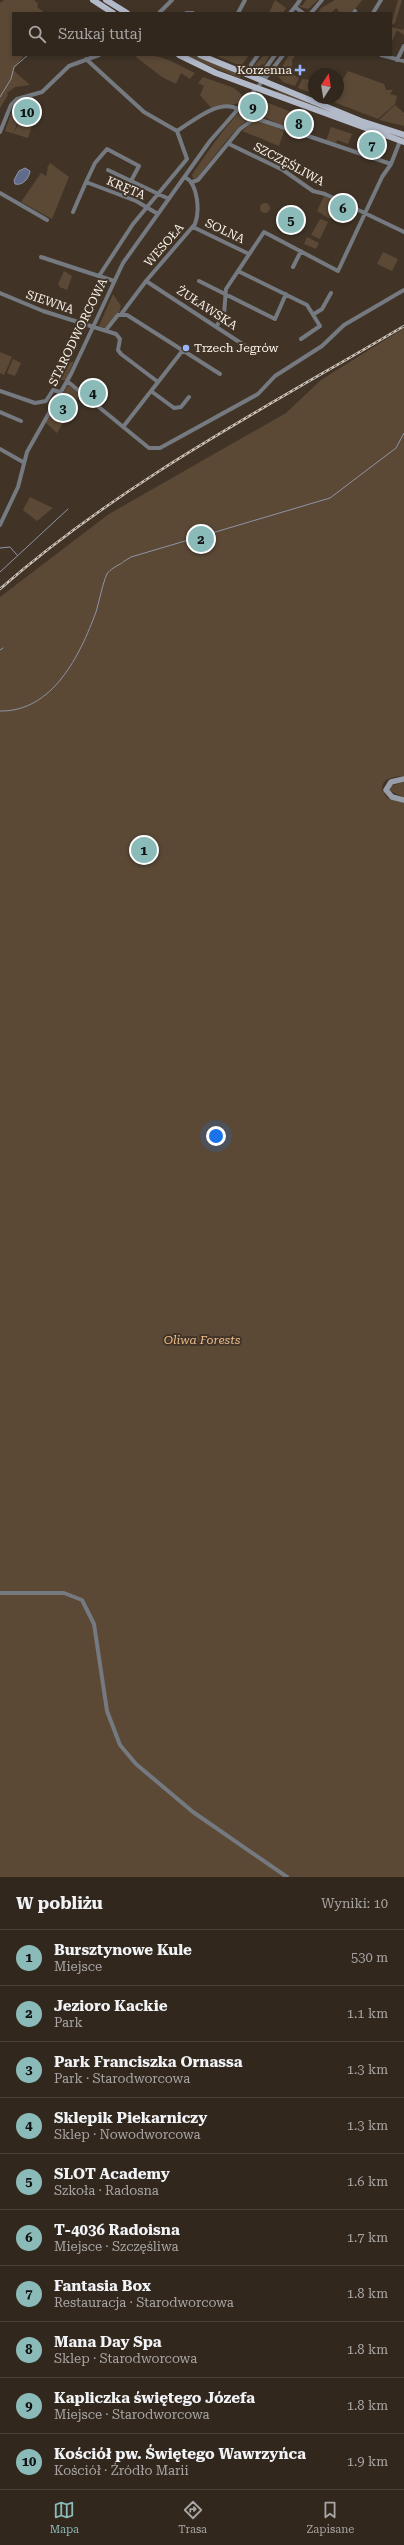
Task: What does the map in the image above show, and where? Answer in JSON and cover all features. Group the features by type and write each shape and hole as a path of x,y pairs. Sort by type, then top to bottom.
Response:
{"main road":[{"path":"93,0 112,12"},
{"path":"106,0 113,2 126,12"},
{"path":"181,56 209,70 402,141"},
{"path":"202,56 361,121 404,135"},
{"path":"404,779 391,782 386,790 392,797 404,800"}],"street":[{"path":"159,12 172,0"},
{"path":"239,12 246,0"},
{"path":"291,12 300,0"},
{"path":"312,12 322,0"},
{"path":"374,12 381,0"},
{"path":"295,7 302,12"},
{"path":"397,60 404,46"},
{"path":"0,131 14,101 46,91 66,68 96,56"},
{"path":"251,65 257,56"},
{"path":"261,80 265,70 274,56"},
{"path":"261,80 268,75 282,56"},
{"path":"384,56 404,61"},
{"path":"86,59 144,112 178,131 187,158 196,163"},
{"name":"STARODWORCOWA","path":"0,525 18,487 22,462 67,381 126,258 220,129 261,80"},
{"path":"178,131 206,113 229,106 238,109"},
{"path":"185,177 192,182 198,180 244,125 253,119 259,118 391,164"},
{"path":"293,267 301,251 338,271 365,213 402,141"},
{"name":"SZCZĘŚLIWA","path":"229,144 283,170 313,191 325,194 404,232"},
{"name":"KRĘTA","path":"73,212 95,163 107,149 138,166 131,181"},
{"name":"STARODWORCOWA","path":"99,276 120,242 187,158"},
{"path":"108,170 169,199"},
{"name":"KRĘTA","path":"86,182 158,214"},
{"name":"WESOŁA","path":"106,330 114,319 122,313 146,281 193,227 198,213 192,182"},
{"path":"0,193 47,220"},
{"name":"SOLNA","path":"193,227 249,254"},
{"name":"SOLNA","path":"216,326 224,314 225,293 238,270 264,232 301,251"},
{"path":"41,257 114,281"},
{"path":"238,270 307,304 320,326 301,339"},
{"name":"ŻUŁAWSKA","path":"146,281 256,353"},
{"path":"200,281 275,319 286,294"},
{"path":"67,381 152,449 171,444 258,394 275,376 322,346 344,325 404,290"},
{"name":"SIEWNA","path":"0,293 43,311 106,330"},
{"path":"314,314 322,309 331,293"},
{"path":"122,313 131,316 220,374"},
{"path":"106,330 120,338 118,350 121,354 158,382"},
{"path":"123,427 183,350"},
{"path":"0,390 38,403 46,401 53,390 60,392"},
{"path":"152,391 174,408 181,407 189,397"},
{"path":"0,412 21,421"},
{"path":"0,450 22,462"},
{"path":"0,1593 64,1593 82,1600 94,1624 106,1711 120,1745 136,1764 193,1812 287,1877"}],"green space":[{"path":"4,0 34,0 38,4 37,7 44,12 12,12 12,56 23,56 13,70 30,85 15,87 7,93 8,95 0,108 0,3"},
{"path":"275,0 286,8 284,12 269,12"},
{"path":"306,0 318,0 308,9 300,7 299,4 302,6"},
{"path":"335,0 362,0 353,12 339,12 336,8 332,12 319,12 321,8"},
{"path":"398,0 402,0 395,23 392,24"},
{"path":"392,27 403,30 404,28 404,35 397,30 392,42"},
{"path":"154,56 195,73 190,79 181,73 176,84 162,77 136,57"},
{"path":"185,56 195,56 241,75 240,78"},
{"path":"216,56 248,56 241,66"},
{"path":"263,56 269,56 264,65 262,64 256,70 252,68"},
{"path":"288,56 295,56 292,60 292,74 299,78 295,86 283,82 277,75"},
{"path":"348,71 384,84 386,90 393,90 390,94 397,96 395,104 378,119 339,104 344,104 344,77"},
{"path":"203,77 234,88 242,95 240,103 212,109 200,95 204,86 198,83"},
{"path":"302,79 308,80 308,92 298,88"},
{"path":"277,90 308,101 308,104 315,104 404,137 404,140 276,93"},
{"path":"32,97 41,107 33,122 28,138 13,134 22,118 32,121 38,112 25,104 32,98 18,103 15,113 20,117 13,133 5,131 14,105 20,100"},
{"path":"258,99 299,115 295,129 290,129 267,118 257,116 250,118 242,124 225,143 197,179 193,178 192,175 222,132 250,102"},
{"path":"395,105 404,113 404,126 379,120"},
{"path":"259,120 284,131 279,146 242,131 254,121"},
{"path":"331,127 352,134 348,144 337,140 336,143 326,141"},
{"path":"50,163 69,177 52,219 21,202 41,173 46,176 47,168"},
{"path":"324,196 338,203 330,219 317,211"},
{"path":"263,203 267,203 269,204 269,212 263,213 260,210 260,206"},
{"path":"320,219 328,222 320,239 311,235"},
{"path":"307,237 319,243 316,249 304,244"},
{"path":"383,252 398,259 392,271 377,264"},
{"path":"64,271 72,276 67,290 60,287 58,284"},
{"path":"113,294 121,306 119,313 105,328 99,326"},
{"name":"Oliwa Forests","path":"404,328 404,776 389,778 384,782 382,790 387,798 404,803 404,1877 0,1877 0,597 109,514 286,413 321,380"},
{"path":"0,352 12,357 4,375 0,373"},
{"path":"13,359 21,363 15,376 7,373"},
{"path":"74,361 66,380 60,380 59,376 63,366"},
{"path":"68,385 80,394 57,433 45,422"},
{"path":"30,497 53,508 37,521 23,510"},
{"path":"404,782 404,797 390,791 391,786"}],"water":[{"path":"25,168 30,171 28,177 23,183 15,184 14,180 19,171"}],"waterway":[{"path":"0,97 11,79 14,67 27,56"},
{"path":"123,562 131,557 330,498 396,448 404,433"},
{"path":"0,572 68,509"},
{"path":"0,548 10,547 17,555"},
{"path":"0,711 19,709 35,702 62,678 82,646 96,612 108,572 122,563"}],"railway":[{"path":"0,589 47,550 95,514 145,480 247,417 404,326"}],"place":[{"name":"Korzenna","path":"300,70"},
{"name":"Kapliczka świętego Józefa","path":"253,107"},
{"name":"Kościół pw. Świętego Wawrzyńca","path":"27,112"},
{"name":"Mana Day Spa","path":"299,124"},
{"name":"Fantasia Box","path":"372,145"},
{"name":"T-4036 Radoisna","path":"343,208"},
{"name":"SLOT Academy","path":"291,220"},
{"name":"Trzech Jegrów","path":"186,348"},
{"name":"Sklepik Piekarniczy","path":"93,393"},
{"name":"Park Franciszka Ornassa","path":"63,408"},
{"name":"Jezioro Kackie","path":"201,539"},
{"name":"Bursztynowe Kule","path":"144,850"}]}
